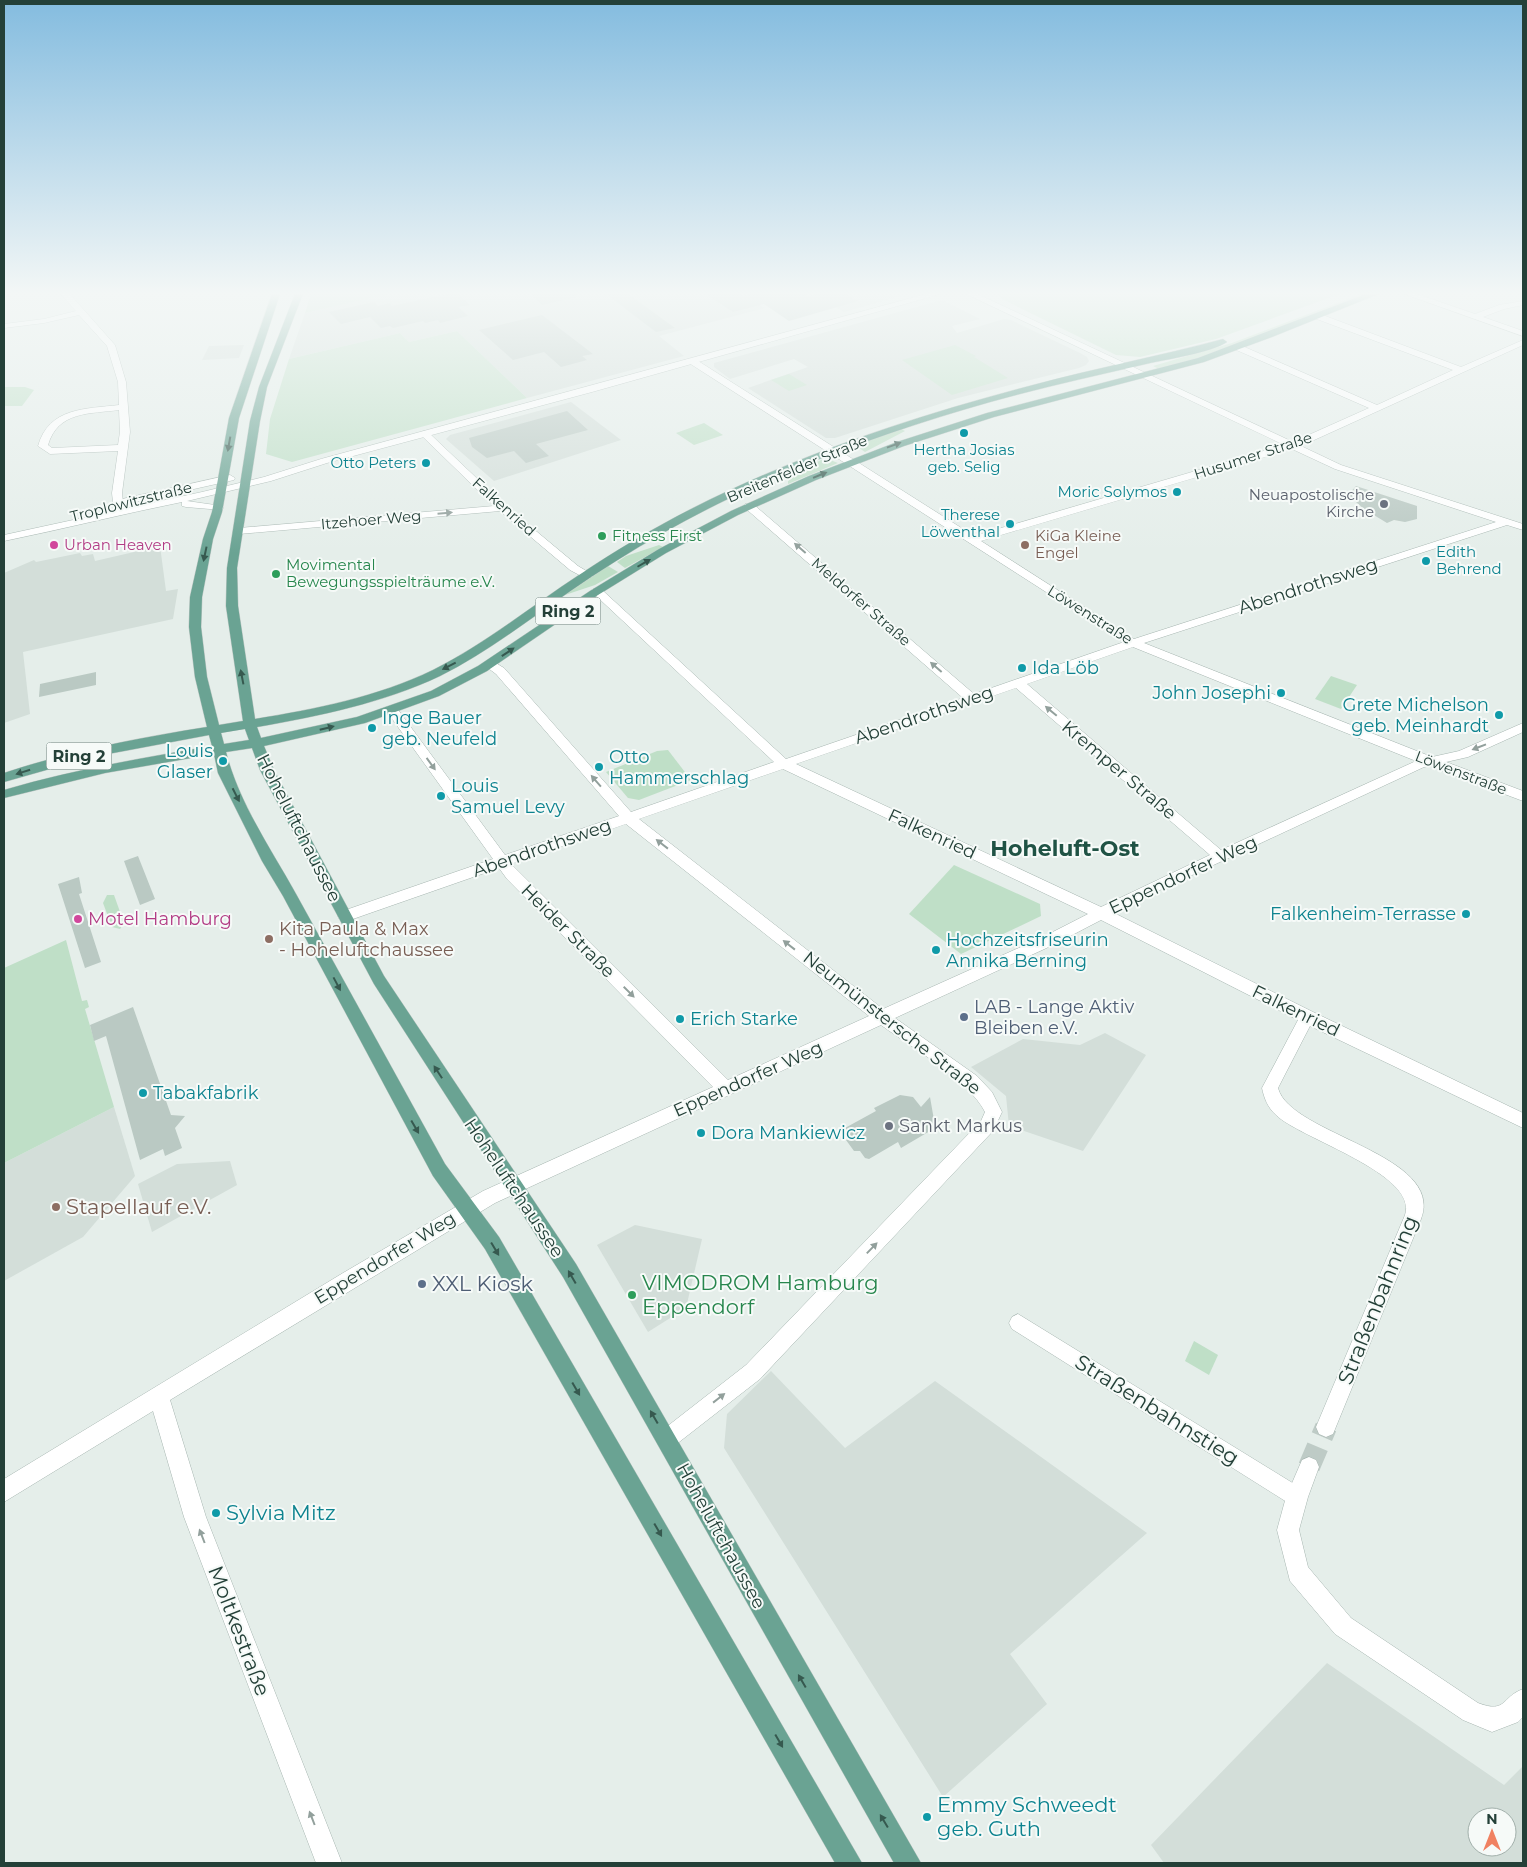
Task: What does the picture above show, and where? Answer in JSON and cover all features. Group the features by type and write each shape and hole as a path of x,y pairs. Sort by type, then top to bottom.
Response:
{"main road":[{"path":"248,378 234,418 218,508 208,539 195,608 201,677 225,773 269,861 289,894 393,1089 440,1170 492,1242 849,1863"},
{"name":"Hoheluftchaussee","path":"266,378 254,420 241,481 239,531 232,568 232,606 250,725 267,770 344,916 385,988 494,1158 548,1234 667,1439 794,1667 908,1863"},
{"name":"Breitenfelder Straße","path":"250,725 367,698 428,676 456,663 587,575 668,526 732,493 831,451 960,407 1078,378"},
{"name":"Breitenfelder Straße","path":"257,743 327,728 392,710 436,694 490,665 597,591 686,538 749,506 849,463 958,424 1131,378"},
{"name":"Ring 2","path":"4,778 88,754 250,725"},
{"name":"Ring 2","path":"4,794 72,776 257,743"}],"street":[{"path":"121,378 125,432 117,493 119,507 301,470 324,461 632,378"},
{"name":"Löwenstraße","path":"717,378 1133,643 1523,796"},
{"path":"1151,378 1338,467 1523,527"},
{"path":"1313,378 1377,408"},
{"name":"Husumer Straße","path":"973,540 1293,446 1443,378"},
{"path":"123,448 50,451 43,446 59,420 75,415 124,407"},
{"name":"Falkenried","path":"425,434 502,508 574,568 587,575"},
{"name":"Troplowitzstraße","path":"4,538 48,530 119,507 152,506 241,481"},
{"path":"152,506 194,504 218,508"},
{"name":"Meldorfer Straße","path":"749,506 972,699"},
{"name":"Itzehoer Weg","path":"239,531 502,508"},
{"name":"Abendrothsweg","path":"344,916 1133,643 1507,522"},
{"name":"Falkenried","path":"597,591 784,764 1100,914 1307,1017 1523,1121"},
{"name":"Neumünstersche Straße","path":"490,665 500,672 628,818 883,1018 971,1081 986,1097 994,1112 987,1126 753,1372 667,1439"},
{"name":"Kremper Straße","path":"1018,683 1221,857"},
{"name":"Heider Straße","path":"392,710 512,875 726,1089"},
{"name":"Eppendorfer Weg","path":"4,1491 467,1209 514,1185 883,1018 1048,941 1142,892 1420,764 1462,754 1523,727"},
{"name":"Straßenbahnring","path":"1307,1017 1270,1088 1272,1098 1279,1109 1293,1119 1390,1170 1408,1185 1414,1196 1416,1206 1326,1427"},
{"name":"Straßenbahnstieg","path":"1018,1322 1297,1497"},
{"name":"Moltkestraße","path":"159,1396 195,1517 329,1863"},
{"path":"1309,1467 1297,1497 1288,1530 1298,1573 1343,1626 1471,1712 1492,1720 1510,1714 1523,1701"}],"shaded area":[{"path":"506,378 601,378 527,398"},
{"path":"776,378 1038,378 958,398 835,438 826,438 748,388"},
{"path":"571,402 621,440 494,481 446,439 450,435"},
{"path":"160,546 166,591 178,589 173,619 23,652 30,714 4,723 4,573 34,560 36,562 80,553 82,556 93,554 95,561"},
{"path":"1105,1033 1146,1055 1083,1151 1009,1126 1006,1096 971,1067 1023,1039 1080,1045"},
{"name":"Stapellauf e.V.","path":"114,1107 135,1176 83,1237 4,1281 4,1163"},
{"path":"230,1161 237,1185 152,1232 138,1184 177,1164"},
{"path":"635,1225 702,1239 686,1308 648,1332 597,1245"},
{"path":"771,1371 845,1448 935,1381 1147,1533 1010,1654 1047,1704 943,1797 724,1448 727,1414"},
{"path":"1327,1663 1504,1785 1523,1766 1523,1863 1164,1863 1151,1845"}],"green space":[{"path":"283,378 506,378 527,398 292,462 266,454 270,419"},
{"path":"796,378 807,385 789,391 771,380"},
{"path":"928,378 1008,378 952,395"},
{"path":"4,387 25,387 34,390 22,406 4,406"},
{"path":"704,423 723,435 694,445 676,433"},
{"path":"901,429 905,431 865,452 855,445"},
{"path":"825,458 838,463 788,484 788,481 805,468"},
{"path":"659,545 663,547 625,568 617,562 626,556"},
{"path":"608,566 618,572 595,585 565,595"},
{"path":"1331,676 1357,685 1341,709 1315,699"},
{"path":"668,750 691,780 639,800 628,798 606,772 657,751"},
{"path":"954,865 1040,904 1041,916 961,954 909,914"},
{"path":"107,895 114,895 124,923 120,929 112,927 103,903"},
{"path":"66,940 82,1001 87,1000 89,1007 85,1009 114,1107 4,1163 4,968"},
{"path":"1194,1341 1218,1355 1209,1375 1185,1361"}],"building":[{"path":"567,411 588,430 536,444 549,456 526,463 514,451 487,458 472,447 469,438"},
{"name":"Neuapostolische Kirche","path":"1356,486 1417,506 1417,519 1405,522 1394,520 1387,523 1364,509 1348,495"},
{"path":"96,672 96,685 39,697 40,684"},
{"path":"138,856 155,899 140,905 124,861"},
{"path":"79,877 82,893 79,894 101,962 85,968 58,884"},
{"name":"Tabakfabrik","path":"133,1007 171,1115 185,1116 175,1128 182,1148 165,1156 163,1149 140,1160 106,1036 94,1041 90,1025"},
{"name":"Sankt Markus","path":"900,1095 913,1097 921,1107 930,1097 934,1120 930,1131 901,1148 898,1142 869,1159 865,1158 860,1151 854,1151 846,1140 849,1139 850,1135 845,1128 876,1111 874,1108"}],"tunnel":[{"path":"1309,1467 1326,1427"}],"place":[{"name":"Hertha Josias geb. Selig","path":"964,433"},
{"name":"Otto Peters","path":"426,463"},
{"name":"Moric Solymos","path":"1177,492"},
{"name":"Neuapostolische Kirche","path":"1384,504"},
{"name":"Therese Löwenthal","path":"1010,524"},
{"name":"Fitness First","path":"602,536"},
{"name":"Urban Heaven","path":"54,545"},
{"name":"KiGa Kleine Engel","path":"1025,545"},
{"name":"Edith Behrend","path":"1426,561"},
{"name":"Movimental Bewegungsspielträume e.V.","path":"276,574"},
{"name":"Ida Löb","path":"1022,668"},
{"name":"John Josephi","path":"1281,693"},
{"name":"Grete Michelson geb. Meinhardt","path":"1499,715"},
{"name":"Inge Bauer geb. Neufeld","path":"372,728"},
{"name":"Louis Glaser","path":"223,761"},
{"name":"Otto Hammerschlag","path":"599,767"},
{"name":"Louis Samuel Levy","path":"441,796"},
{"name":"Falkenheim-Terrasse","path":"1466,914"},
{"name":"Motel Hamburg","path":"78,919"},
{"name":"Kita Paula & Max - Hoheluftchaussee","path":"269,939"},
{"name":"Hochzeitsfriseurin Annika Berning","path":"936,950"},
{"name":"LAB - Lange Aktiv Bleiben e.V.","path":"964,1017"},
{"name":"Erich Starke","path":"680,1019"},
{"name":"Tabakfabrik","path":"143,1093"},
{"name":"Sankt Markus","path":"889,1126"},
{"name":"Dora Mankiewicz","path":"701,1133"},
{"name":"Stapellauf e.V.","path":"56,1207"},
{"name":"XXL Kiosk","path":"422,1284"},
{"name":"VIMODROM Hamburg Eppendorf","path":"632,1295"},
{"name":"Sylvia Mitz","path":"216,1513"},
{"name":"Emmy Schweedt geb. Guth","path":"927,1817"}],"district":[{"name":"Hoheluft-Ost","path":"1065,848"}]}
